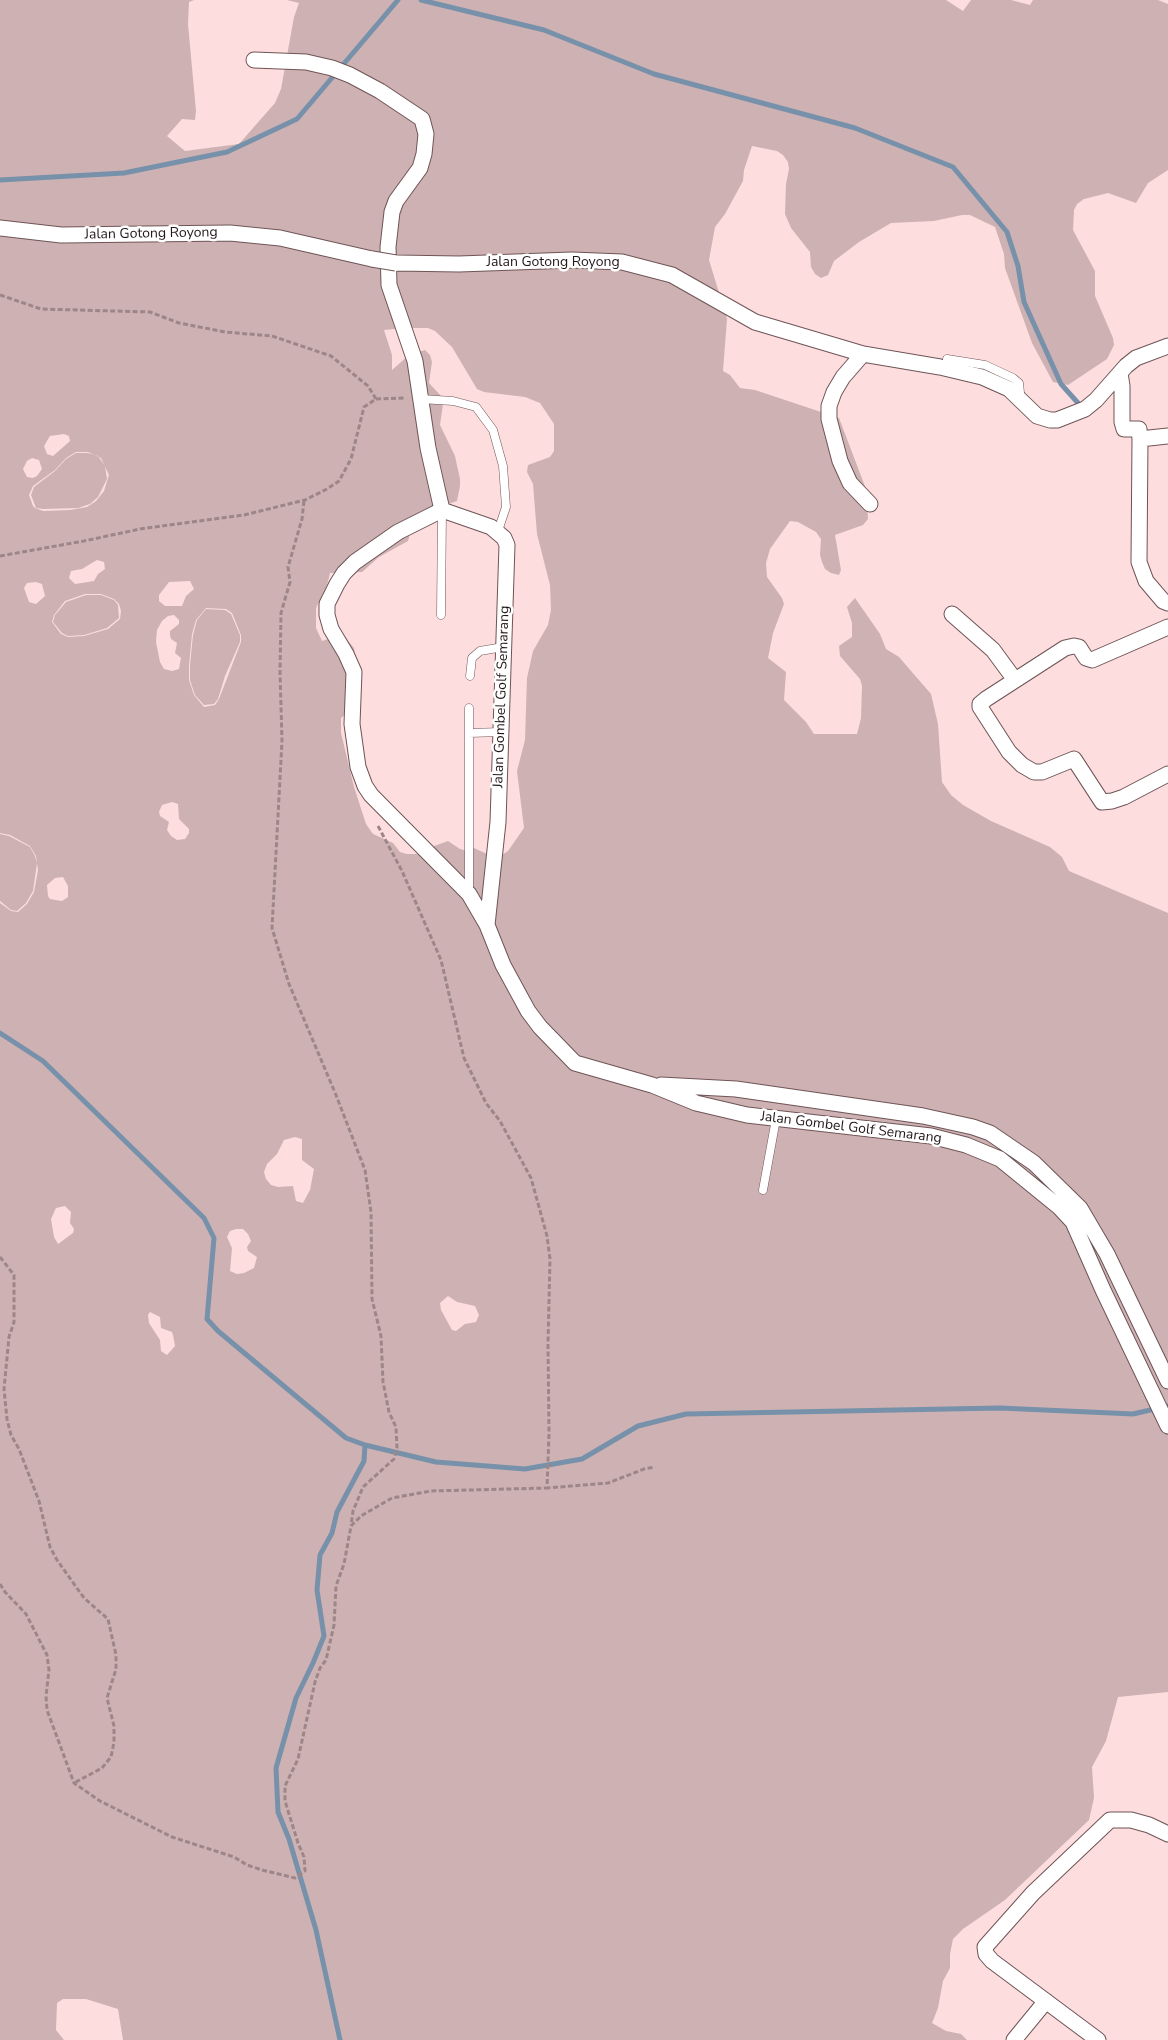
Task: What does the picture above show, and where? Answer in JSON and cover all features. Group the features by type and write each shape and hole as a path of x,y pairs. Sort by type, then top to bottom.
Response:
{"street":[{"path":"254,60 306,62 332,68 380,91 422,119 426,134 424,154 420,168 396,201 389,226 389,285 415,361 428,448 442,510 480,521 498,531"},
{"name":"Jalan Gotong Royong","path":"0,228 61,235 230,233 280,238 396,263 441,264 572,260 622,262 672,275 755,322 863,354 940,367 982,377 1009,389 1037,416 1057,420 1085,409 1136,358 1168,346"},
{"path":"863,354 843,377 834,392 829,406 829,419 840,461 850,483 870,504"},
{"path":"1120,373 1124,429 1139,429 1139,562 1146,581 1163,601 1168,603"},
{"path":"1140,440 1168,436"},
{"name":"Jalan Gombel Golf Semarang","path":"442,510 398,532 355,562 344,573 326,604 327,615 331,629 354,672 352,724 358,767 365,786 371,795 469,894 487,925 503,965 528,1011 540,1027 572,1061 578,1064 652,1085 696,1103 746,1115 932,1136 966,1145 1000,1159 1059,1207 1074,1222 1103,1290 1164,1418"},
{"name":"Jalan Gombel Golf Semarang","path":"487,925 498,822 507,545 498,531"},
{"path":"952,614 993,650 1015,680"},
{"path":"1168,626 1092,660 1086,658 1079,647 1065,648 982,701 980,708 1009,752 1022,765 1034,772 1042,772 1074,759 1102,802 1124,797 1168,774"},
{"name":"Jalan Gombel Golf Semarang","path":"652,1085 736,1089 923,1116 990,1132 1034,1163 1080,1208 1107,1254 1168,1381"},
{"path":"807,1123 810,1101"},
{"path":"1000,1159 1009,1146"},
{"path":"1098,2040 992,1961 986,1954 985,1947 1040,1887 1110,1820 1131,1820 1149,1825 1168,1834"},
{"path":"1014,2040 1046,2002"}],"lane":[{"path":"947,359 985,365 1013,378 1019,383 1020,393 1018,398"},
{"path":"421,400 453,401 476,407 492,430 503,466 506,507 498,531"},
{"path":"441,615 442,510"},
{"path":"470,676 472,658 480,651 503,647"},
{"path":"468,708 469,894"},
{"path":"469,733 501,732"},
{"path":"763,1190 776,1119"}],"path":[{"path":"0,295 41,309 150,312 179,323 225,332 272,336 331,356 368,386 376,399"},
{"path":"0,556 140,529 244,515 304,500 327,490 339,480 350,459 364,407 376,399 391,397 421,400"},
{"path":"0,1584 26,1614 47,1655 49,1670 46,1696 47,1710 74,1783 100,1801 165,1834 234,1857 247,1865 262,1870 295,1878 305,1871 304,1858 285,1801 285,1786 298,1759 317,1675 326,1660 334,1625 336,1586 344,1564 353,1511 363,1487 394,1459 397,1448 396,1427 389,1412 383,1382 381,1336 372,1299 370,1212 365,1170 336,1095 289,984 272,928 282,741 281,614 290,582 288,567 302,519 304,500"},
{"path":"375,819 402,871 441,960 464,1058 486,1102 500,1121 531,1178 547,1236 550,1259 547,1488"},
{"path":"0,1257 14,1275 14,1322 9,1337 4,1389 7,1419 11,1435 19,1449 39,1501 50,1547 80,1592 108,1619 116,1654 116,1669 107,1698 114,1726 114,1742 111,1757 102,1768 74,1783"},
{"path":"351,1526 361,1516 392,1498 431,1491 547,1488 608,1484 655,1467"}],"shaded area":[{"path":"0,0 194,0 189,2 188,24 196,111 195,120 182,119 167,136 185,151 239,144 275,103 281,89 294,17 299,3 287,0 946,0 963,11 971,0 1011,0 1030,5 1033,0 1158,0 1168,4 1168,170 1148,183 1136,203 1108,193 1084,199 1077,204 1074,210 1073,230 1095,271 1095,296 1113,338 1114,345 1107,359 1068,385 1053,382 1032,343 1005,268 1004,254 995,227 970,215 934,221 891,223 859,242 834,261 828,275 821,278 815,274 811,267 810,252 791,228 785,214 788,162 777,151 752,146 744,170 743,181 725,214 715,227 709,260 727,319 723,371 730,375 740,388 755,390 839,418 866,489 868,519 863,525 835,535 841,570 839,575 825,569 820,555 821,539 816,532 798,522 790,521 770,549 766,563 767,577 782,598 784,604 773,633 768,658 786,672 784,700 806,722 814,734 857,734 861,718 862,686 860,679 840,656 839,646 852,637 852,623 847,607 855,598 880,634 886,649 899,657 931,694 938,724 942,782 951,795 963,805 991,821 1050,847 1062,857 1069,871 1168,913 1168,1692 1118,1697 1106,1741 1092,1767 1094,1798 1089,1820 1005,1900 963,1929 953,1939 950,1968 943,1981 938,2008 932,2023 946,2031 961,2034 967,2040 123,2040 118,2009 86,1999 63,1999 57,2003 56,2030 64,2040 0,2040 0,903 11,911 18,912 27,904 34,892 38,870 36,856 30,846 10,835 0,833","holes":["428,328 435,331 452,347 477,389 484,392 525,397 540,403 554,424 554,451 550,457 528,465 527,472 533,484 537,534 550,585 551,610 548,625 533,651 527,678 525,740 517,771 524,828 508,851 502,855 487,854 474,848 467,851 448,841 434,846 422,854 407,854 400,852 393,843 373,834 366,824 354,787 341,733 341,718 347,713 358,669 354,648 345,637 338,636 322,641 316,628 316,608 327,585 330,573 362,572 379,557 408,541 415,516 457,501 460,479 455,456 440,425 443,404 441,396 429,383 432,362 430,355 425,350 409,355 392,370 392,355 384,330","64,434 69,436 70,441 53,456 47,454 44,446 50,436","76,452 88,452 101,458 109,475 104,491 96,501 87,507 70,510 43,511 35,508 29,495 33,486","32,458 39,460 42,469 37,476 33,478 27,477 23,469 27,461","97,560 104,562 105,569 98,574 94,581 75,584 69,578 71,571 82,569","190,581 194,589 186,596 182,606 165,606 159,601 159,595 169,582","36,582 42,584 45,596 36,604 29,602 24,588 27,583","85,594 101,594 114,599 119,604 121,611 120,619 108,629 84,636 68,637 61,634 52,622 54,615 65,601","206,608 226,609 232,613 241,635 241,642 215,705 204,707 194,695 189,680 192,634 196,620","174,615 179,620 179,624 170,631 171,639 177,643 175,653 181,658 179,669 172,671 164,669 160,662 156,642 157,630 162,621 168,616","172,802 178,804 179,819 189,829 185,839 177,840 171,836 167,830 169,822 160,816 159,812 162,805","63,877 68,886 68,897 62,901 50,899 47,885 55,878","295,1137 302,1139 302,1160 314,1169 310,1190 303,1203 296,1201 293,1186 278,1187 271,1185 266,1179 264,1172 267,1164 277,1154 284,1140","65,1206 71,1212 70,1223 74,1229 73,1233 58,1244 54,1237 51,1219 56,1208","243,1229 251,1241 247,1247 248,1251 257,1257 254,1268 237,1274 230,1271 232,1248 227,1237 230,1231","448,1296 457,1302 475,1306 479,1315 476,1322 465,1324 456,1331 452,1330 441,1310 440,1303","150,1312 160,1317 161,1328 172,1332 175,1346 167,1355 161,1351 160,1340 149,1323 148,1315"]},
{"path":"76,453 88,453 98,456 105,466 107,479 98,497 90,504 78,508 36,508 31,495 34,487 55,471 66,459"},
{"path":"86,595 101,595 114,600 118,605 119,618 107,628 84,635 68,636 62,633 53,622 55,615 66,602"},
{"path":"206,609 225,610 231,614 240,635 240,642 225,676 218,699 214,704 204,705 195,695 190,680 190,665 193,635 197,620"},
{"path":"0,834 9,836 30,847 37,863 33,891 26,903 17,911 11,910 0,901"}],"waterway":[{"path":"0,180 124,173 227,152 297,119 398,0"},
{"path":"421,0 544,30 654,74 855,128 953,167 1007,232 1018,266 1024,302 1061,384 1078,403"},
{"path":"0,1033 43,1061 204,1218 214,1238 207,1319 218,1331 346,1438 365,1445 436,1462 525,1469 582,1459 638,1426 686,1414 1000,1408 1133,1414 1168,1406"},
{"path":"340,2040 316,1930 289,1839 278,1812 276,1768 296,1698 324,1636 317,1590 320,1555 332,1533 337,1512 364,1461 365,1445"}]}
